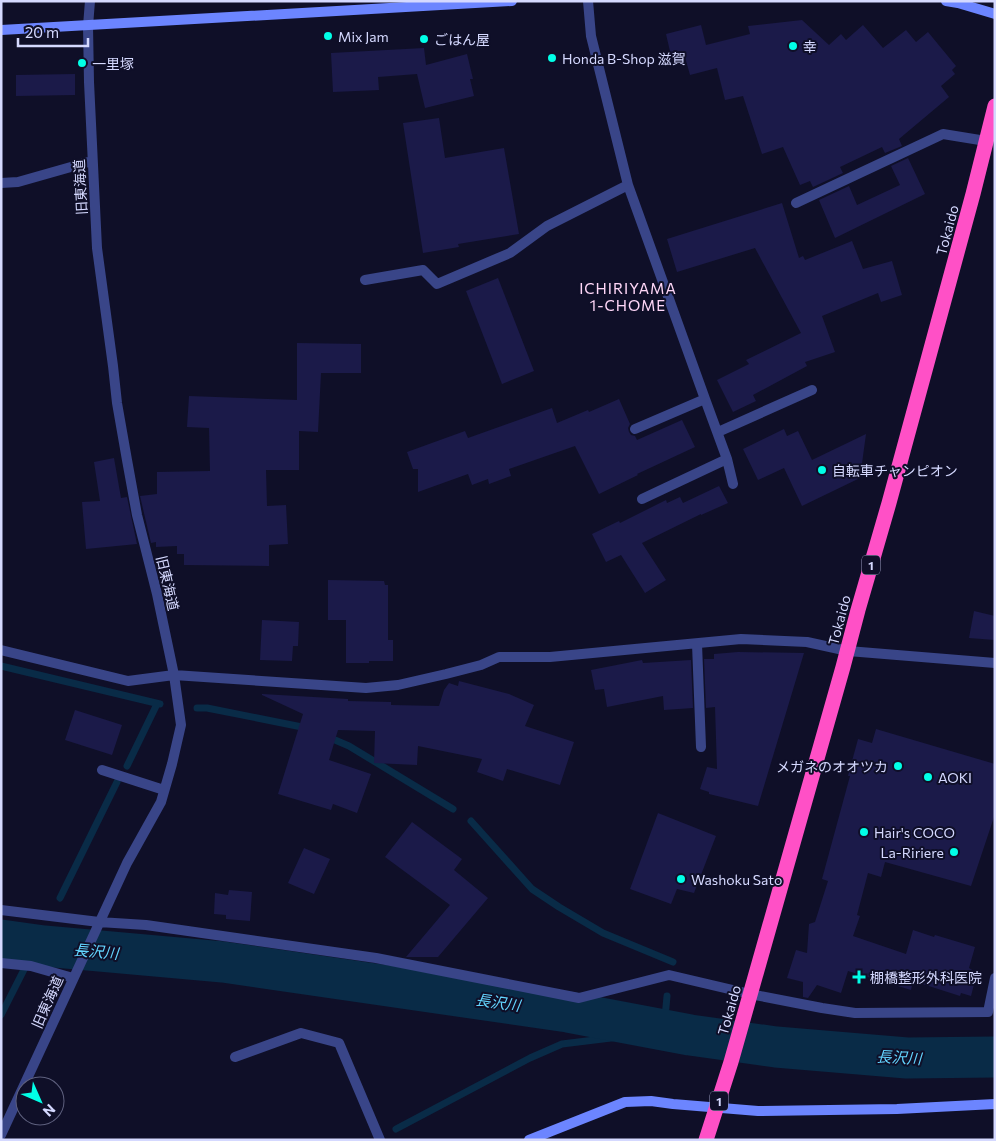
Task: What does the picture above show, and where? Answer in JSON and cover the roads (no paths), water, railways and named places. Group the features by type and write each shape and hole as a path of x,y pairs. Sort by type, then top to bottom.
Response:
{"highway":[{"name":"Tokaido","path":"706,1140 743,1022 848,651 916,407 995,106"}],"street":[{"name":"旧東海道","path":"1,1135 127,863 161,802 181,726 174,675 157,594 137,515 117,403 97,248 89,82 88,26 90,1"},
{"path":"1,30 512,1"},
{"path":"588,1 591,36 628,185 728,460 733,484"},
{"path":"946,1 995,14"},
{"path":"796,203 943,134 986,141"},
{"path":"1,183 18,182 92,161"},
{"path":"365,280 423,270 437,284 510,253 547,226 628,185"},
{"path":"718,432 812,390"},
{"path":"636,429 705,399"},
{"path":"642,499 728,460"},
{"path":"1,650 128,681 174,675 366,688 398,685 446,674 499,657 550,657 741,639 807,642 848,651 995,663"},
{"path":"697,644 701,747"},
{"path":"102,770 164,790"},
{"path":"1,910 99,922 146,925 376,958 579,998 669,975 750,994 855,1013 988,1012 995,978"},
{"path":"1,963 31,966 73,978"},
{"path":"235,1057 301,1034 339,1042 380,1140"},
{"path":"529,1140 625,1102 651,1101 758,1111 929,1108 995,1104"}],"waterway":[{"path":"1,666 160,704"},
{"path":"127,766 157,704"},
{"path":"197,708 207,708 307,728"},
{"path":"328,737 349,746 453,809"},
{"path":"60,898 117,782"},
{"path":"471,821 532,889 603,933 673,962"},
{"path":"1,1015 42,934"},
{"name":"長沢川","path":"1,940 44,946 223,962 568,1012 690,1035 776,1047 907,1058 995,1057"},
{"path":"664,1029 667,996"},
{"path":"396,1129 530,1058 562,1044 619,1037 656,1028"}],"place":[{"name":"Mix Jam","path":"328,36"},
{"name":"ごはん屋","path":"424,39"},
{"name":"幸","path":"793,46"},
{"name":"Honda B-Shop 滋賀","path":"552,58"},
{"name":"一里塚","path":"82,63"},
{"name":"自転車チャンピオン","path":"822,470"},
{"name":"メガネのオオツカ","path":"898,766"},
{"name":"AOKI","path":"928,777"},
{"name":"Hair's COCO","path":"864,832"},
{"name":"La-Ririere","path":"954,852"},
{"name":"Washoku Sato","path":"681,879"},
{"name":"棚橋整形外科医院","path":"859,977"}],"district":[{"name":"ICHIRIYAMA 1-CHOME","path":"628,296"}]}
